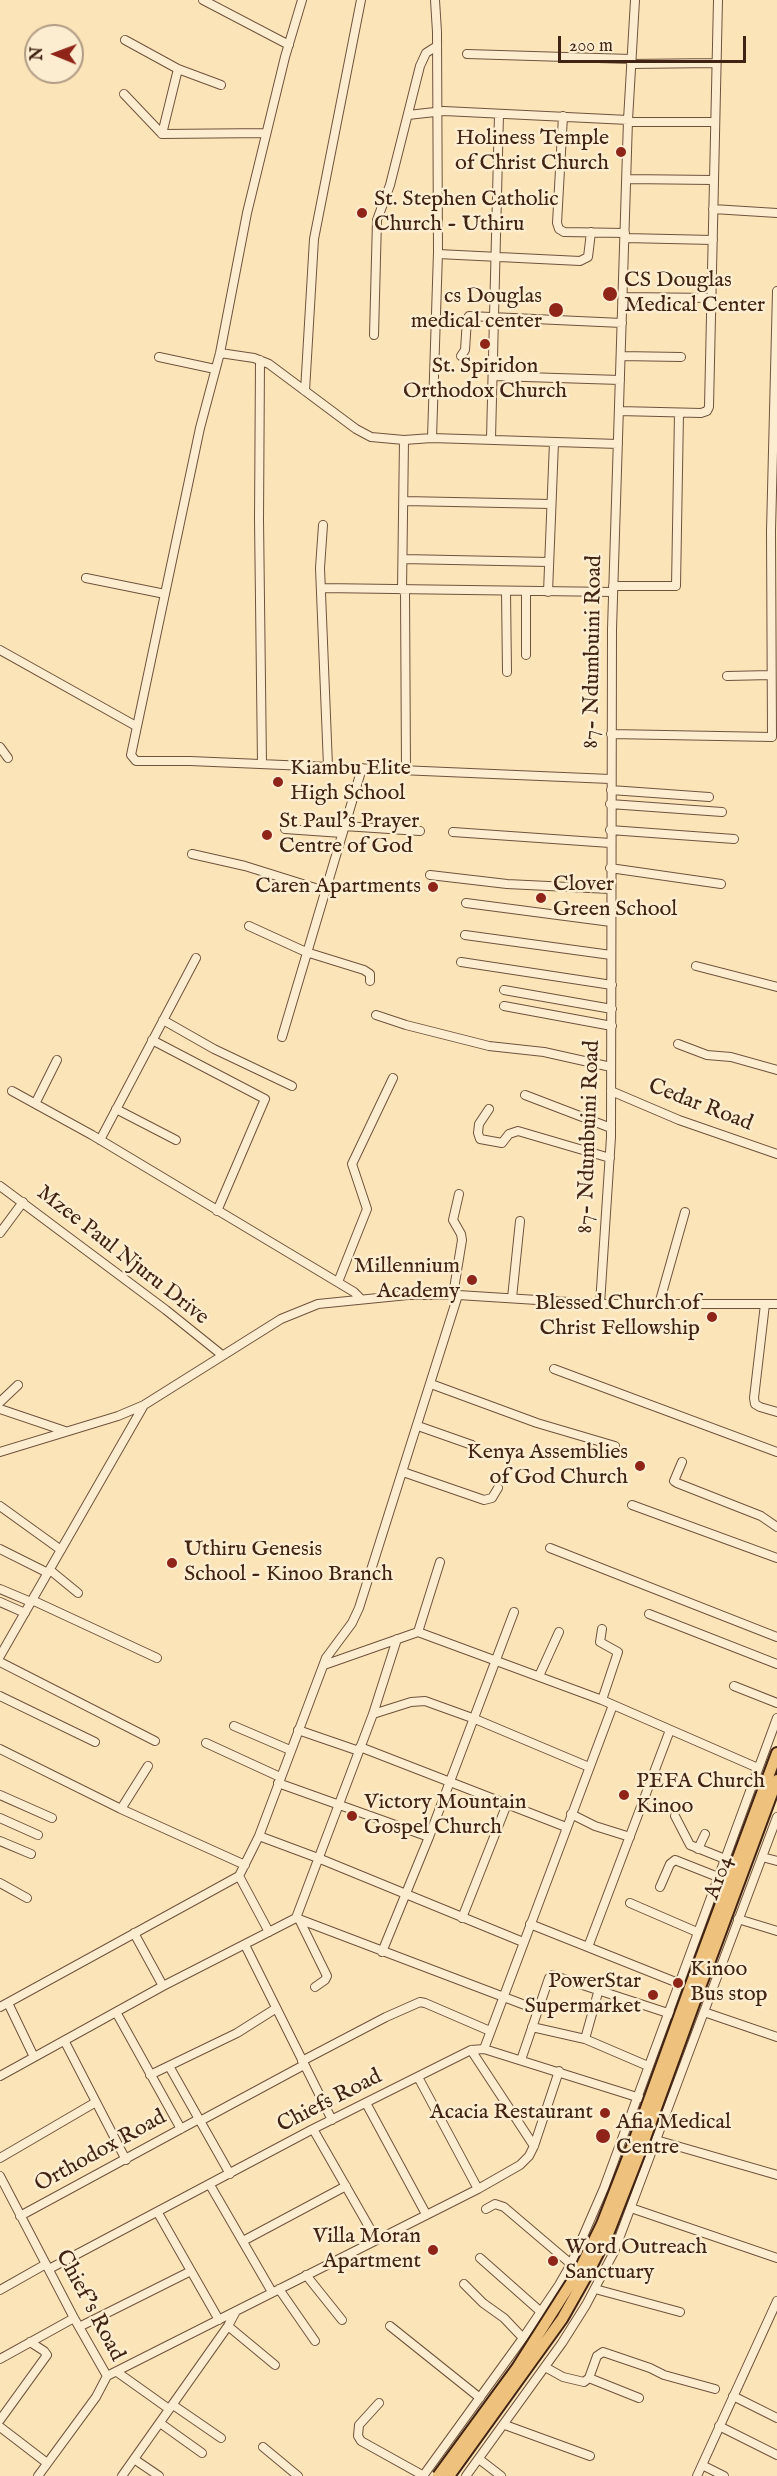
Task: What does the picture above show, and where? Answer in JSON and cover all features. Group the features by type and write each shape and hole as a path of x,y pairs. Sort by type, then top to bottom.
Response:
{"highway":[{"path":"449,2476 562,2319 608,2234 676,2054 694,1989 777,1753"},
{"name":"A104","path":"694,1989 707,1968 777,1780"},
{"path":"438,2476 517,2368 580,2269 602,2224 680,2017 694,1989"}],"street":[{"path":"203,0 289,45"},
{"path":"302,0 266,133 227,304 220,353 200,428 131,755 136,761 328,766 610,779"},
{"path":"305,391 314,239 361,0"},
{"path":"432,438 438,254 435,0"},
{"name":"87- Ndumbuini Road","path":"600,1304 611,1128 610,779 613,589 628,121 635,0"},
{"path":"619,411 705,413 709,407 718,0"},
{"path":"125,40 178,69 221,85"},
{"path":"374,335 377,220 390,185 420,66 426,53 437,45"},
{"path":"468,54 715,63"},
{"path":"162,134 178,69"},
{"path":"124,94 162,134 266,133"},
{"path":"408,115 436,111 628,121 714,122"},
{"path":"491,440 499,114"},
{"path":"563,116 557,226 564,232 713,240"},
{"path":"627,179 713,180"},
{"path":"713,209 777,213"},
{"path":"438,254 580,261 588,257 591,232"},
{"path":"611,734 772,737 777,291"},
{"path":"623,297 712,298"},
{"path":"460,356 466,347 468,316 622,323"},
{"path":"220,353 260,360 277,369 371,437 404,440 432,438 618,444"},
{"path":"621,356 681,357"},
{"path":"159,357 215,369"},
{"path":"260,360 258,519 262,764"},
{"path":"494,376 620,380"},
{"path":"322,588 548,592 676,586 679,413"},
{"path":"404,440 406,770"},
{"path":"548,592 554,442"},
{"path":"404,501 551,504"},
{"path":"323,525 320,568 328,766"},
{"path":"403,559 549,562"},
{"path":"86,578 165,594"},
{"path":"506,592 507,672"},
{"path":"525,592 526,655"},
{"path":"0,650 136,726"},
{"path":"728,676 773,669"},
{"path":"0,747 8,758"},
{"path":"282,1037 362,768"},
{"path":"611,790 710,797"},
{"path":"610,804 722,812"},
{"path":"285,829 420,831"},
{"path":"610,830 734,839"},
{"path":"453,832 610,843"},
{"path":"192,854 227,861 326,891"},
{"path":"610,868 721,884"},
{"path":"430,875 507,884 610,889"},
{"path":"439,881 574,891 586,889"},
{"path":"466,903 611,922"},
{"path":"249,926 306,952 364,970 370,974 370,981"},
{"path":"465,935 611,955"},
{"path":"100,1140 196,958"},
{"path":"461,962 612,985"},
{"path":"696,966 777,987"},
{"path":"504,990 612,1009"},
{"path":"504,1006 612,1026"},
{"path":"376,1015 489,1046 544,1052 611,1067"},
{"path":"163,1020 214,1049 292,1086"},
{"path":"152,1040 265,1099 217,1211"},
{"path":"678,1044 707,1055 731,1058 777,1070"},
{"path":"36,1102 57,1060"},
{"path":"338,1282 367,1209 352,1164 393,1078"},
{"path":"12,1091 36,1102 100,1140 338,1282 361,1299"},
{"name":"Cedar Road","path":"611,1091 679,1120 777,1154"},
{"path":"525,1095 611,1128"},
{"path":"116,1109 176,1140"},
{"path":"489,1109 479,1124 480,1139 502,1143 509,1134 518,1131 610,1158"},
{"name":"Mzee Paul Njuru Drive","path":"0,1186 222,1355"},
{"path":"34,2057 4,2005 239,1876 245,1865 259,1836 324,1665 359,1608 404,1472 455,1295 462,1240 453,1220 459,1194"},
{"path":"0,1233 23,1202"},
{"path":"659,1304 685,1212"},
{"path":"512,1298 520,1221"},
{"path":"0,1452 144,1405 281,1319 304,1308 332,1302 408,1295 455,1295 600,1304 777,1304"},
{"path":"765,1304 754,1398 755,1404 777,1412"},
{"path":"554,1369 777,1452"},
{"path":"431,1384 537,1423 615,1446"},
{"path":"0,1401 18,1385"},
{"path":"0,1656 144,1405"},
{"path":"0,1409 67,1432"},
{"path":"418,1426 472,1445"},
{"path":"682,1462 674,1480 677,1483 761,1516 777,1527"},
{"path":"404,1472 484,1500 492,1498 498,1488"},
{"path":"632,1505 777,1558"},
{"path":"0,1506 61,1550"},
{"path":"550,1548 777,1636"},
{"path":"0,1549 49,1571 78,1593"},
{"path":"418,1632 440,1562"},
{"path":"0,1589 32,1601 157,1658"},
{"path":"0,1602 24,1613"},
{"path":"382,1952 475,1719 514,1612"},
{"path":"649,1614 777,1664"},
{"path":"602,1629 600,1642 618,1652 602,1700"},
{"path":"324,1665 418,1632 602,1700 758,1768"},
{"path":"539,1676 559,1632"},
{"path":"0,2076 163,1986 297,1919 373,1714 397,1639"},
{"path":"0,1662 155,1741"},
{"path":"734,1686 777,1703"},
{"path":"0,1696 95,1742"},
{"path":"373,1714 418,1701 475,1719 589,1767"},
{"path":"484,2049 613,1705"},
{"path":"379,2403 359,2425 358,2436 361,2440 424,2476 523,2338 571,2264 591,2220 639,2097 678,1983 777,1718"},
{"path":"234,1726 290,1750"},
{"path":"298,1730 360,1749 566,1827"},
{"path":"588,1947 670,1730"},
{"path":"206,1743 279,1780 429,1837"},
{"path":"0,1749 121,1809 245,1865"},
{"path":"121,1809 148,1766"},
{"path":"0,1795 52,1818"},
{"path":"462,1918 507,1804"},
{"path":"571,1814 595,1826 630,1837"},
{"path":"675,1816 686,1842 725,1859"},
{"path":"466,2476 545,2367 594,2289 614,2252 666,2107 687,2059 777,1817"},
{"path":"0,1818 38,1835"},
{"path":"698,1849 705,1834"},
{"path":"259,1836 523,1942"},
{"path":"0,1841 31,1854"},
{"path":"762,1857 777,1861"},
{"path":"660,1887 670,1864 675,1860 718,1877"},
{"path":"239,1876 269,1932"},
{"path":"0,1883 27,1898"},
{"path":"630,1903 697,1932"},
{"path":"297,1919 538,2010"},
{"path":"297,1919 327,1976 315,1987"},
{"path":"738,1919 777,1930"},
{"path":"530,1924 678,1983"},
{"path":"134,1934 163,1986"},
{"path":"245,1945 275,2010 332,2120"},
{"path":"707,1968 718,1973"},
{"path":"521,2060 552,1975 680,2017"},
{"path":"585,2039 599,1989"},
{"name":"Orthodox Road","path":"20,2216 386,2018 420,2002 490,2031"},
{"path":"150,2075 237,2033 275,2010"},
{"path":"116,2012 181,2129"},
{"path":"704,2012 777,2037"},
{"path":"532,2026 585,2039 648,2066"},
{"path":"65,2042 126,2160"},
{"name":"Chiefs Road","path":"0,2290 158,2213 313,2129 471,2050 484,2049 639,2097"},
{"path":"471,2050 534,2146"},
{"path":"676,2054 687,2059"},
{"path":"169,2066 230,2174"},
{"path":"107,2376 478,2189 520,2165 529,2156 534,2146 559,2071"},
{"path":"418,2077 478,2189"},
{"path":"0,2158 96,2102"},
{"path":"366,2103 426,2214"},
{"path":"313,2129 376,2239"},
{"path":"656,2140 777,2175"},
{"name":"Chief's Road","path":"0,2176 107,2376 96,2397 38,2476"},
{"path":"210,2185 243,2241 276,2290 315,2341"},
{"path":"243,2241 346,2186"},
{"path":"486,2209 495,2204 504,2207 571,2264"},
{"path":"631,2208 777,2258"},
{"path":"158,2213 219,2320"},
{"path":"480,2258 541,2312"},
{"path":"79,2327 191,2271"},
{"path":"306,2275 342,2320"},
{"path":"464,2284 483,2303 504,2318 523,2338"},
{"path":"594,2289 680,2312"},
{"path":"697,2476 777,2301"},
{"path":"122,2476 228,2326 236,2311"},
{"path":"0,2359 74,2318"},
{"path":"228,2326 275,2365"},
{"path":"390,2326 480,2398"},
{"path":"0,2420 46,2355 44,2351 30,2342"},
{"path":"589,2378 597,2356 603,2352 664,2375 715,2388"},
{"path":"545,2367 580,2382 589,2378 639,2398"},
{"path":"117,2372 221,2438"},
{"path":"733,2396 777,2418"},
{"path":"160,2423 202,2453"},
{"path":"505,2425 590,2456"},
{"path":"719,2426 777,2455"},
{"path":"0,2427 47,2463"},
{"path":"448,2442 448,2462"},
{"path":"263,2447 297,2476"},
{"path":"134,2459 159,2476"},
{"path":"479,2459 501,2476"},
{"path":"702,2465 724,2476"}],"place":[{"name":"Holiness Temple of Christ Church","path":"621,152"},
{"name":"St. Stephen Catholic Church - Uthiru","path":"362,213"},
{"name":"CS Douglas Medical Center","path":"610,294"},
{"name":"cs Douglas medical center","path":"556,310"},
{"name":"St. Spiridon Orthodox Church","path":"485,344"},
{"name":"Kiambu Elite High School","path":"278,782"},
{"name":"St Paul's Prayer Centre of God","path":"267,835"},
{"name":"Caren Apartments","path":"433,887"},
{"name":"Clover Green School","path":"541,898"},
{"name":"Millennium Academy","path":"472,1280"},
{"name":"Blessed Church of Christ Fellowship","path":"712,1317"},
{"name":"Kenya Assemblies of God Church","path":"640,1466"},
{"name":"Uthiru Genesis School - Kinoo Branch","path":"172,1563"},
{"name":"PEFA Church Kinoo","path":"624,1795"},
{"name":"Victory Mountain Gospel Church","path":"352,1816"},
{"name":"Kinoo Bus stop","path":"678,1983"},
{"name":"PowerStar Supermarket","path":"653,1995"},
{"name":"Acacia Restaurant","path":"605,2113"},
{"name":"Afia Medical Centre","path":"603,2136"},
{"name":"Villa Moran Apartment","path":"433,2250"},
{"name":"Word Outreach Sanctuary","path":"553,2261"}]}
